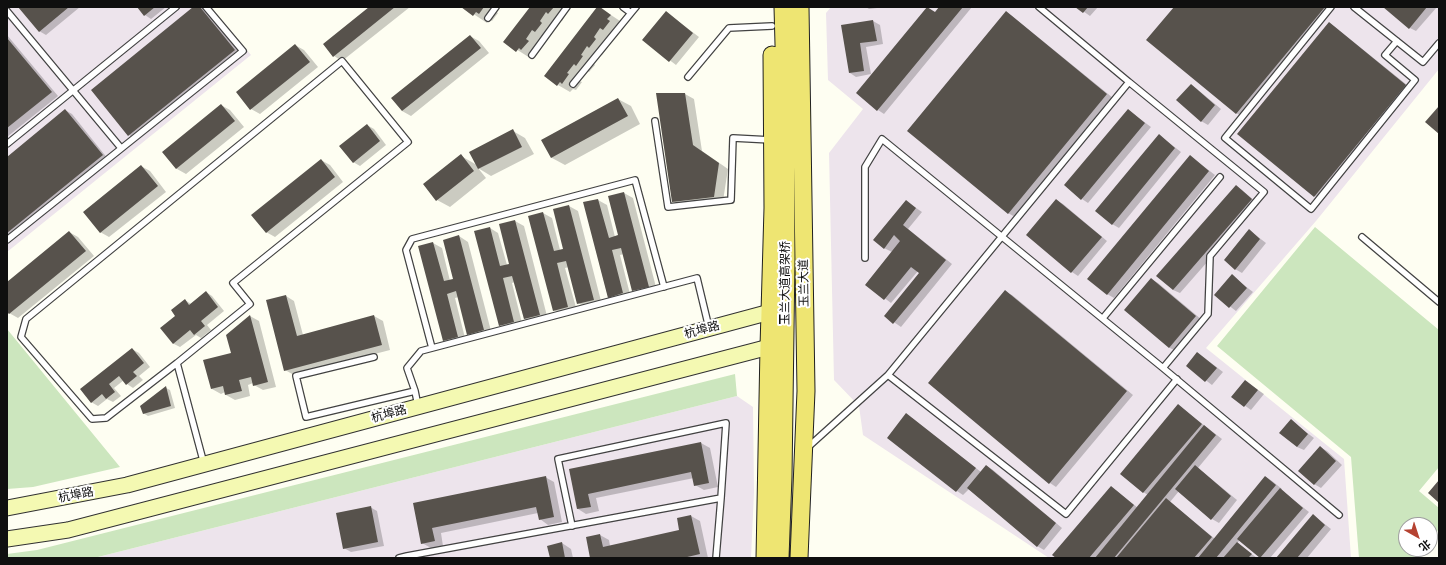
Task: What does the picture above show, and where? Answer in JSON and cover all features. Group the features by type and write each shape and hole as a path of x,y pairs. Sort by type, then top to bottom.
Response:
{"main road":[{"path":"765,558 773,208 772,7"},
{"name":"玉兰大道高架桥","path":"780,558 783,477 786,258 783,7"},
{"name":"玉兰大道高架桥","path":"789,558 792,479 795,254 790,7"},
{"name":"玉兰大道","path":"799,558 806,391 800,7"},
{"name":"杭埠路","path":"7,508 127,485 770,312"},
{"path":"7,539 68,530 769,347"}],"lane":[{"path":"7,144 176,7"},
{"path":"7,240 243,51 206,7"},
{"path":"488,18 496,7"},
{"path":"532,54 567,7"},
{"path":"623,7 631,13"},
{"path":"573,84 636,7"},
{"path":"1039,7 1264,192 1210,256 1208,314 1163,368"},
{"path":"1331,7 1224,138 1311,209 1415,80 1385,55 1397,42"},
{"path":"1354,7 1423,62 1439,43"},
{"path":"7,12 121,148"},
{"path":"688,76 729,28 772,26"},
{"path":"342,61 408,142 233,283 250,304 177,363 106,418 92,419 21,337 26,319 342,61"},
{"path":"803,451 888,375 1129,82"},
{"path":"655,121 668,207 731,200 733,138 773,140"},
{"path":"865,258 865,167 882,139 1177,379 1339,516"},
{"path":"1103,318 1220,177"},
{"path":"432,348 406,250 412,239 636,180 664,287"},
{"path":"1362,238 1439,302"},
{"path":"418,406 415,391 407,368 421,351 432,348 697,278 709,328"},
{"path":"374,357 296,376 306,417 415,391"},
{"path":"177,363 204,464"},
{"path":"888,375 1066,514 1177,379"},
{"path":"572,526 558,459 726,423 716,558"},
{"path":"399,558 720,498"}],"shaded area":[{"path":"7,7 211,7 251,55 7,252"},
{"path":"831,7 1439,7 1439,69 1316,221 1206,348 1344,459 1351,558 1049,558 863,435 859,406 834,380 829,153 863,109 828,80 826,13"},
{"path":"737,396 753,407 754,492 751,558 94,558"}],"green space":[{"path":"1315,227 1439,330 1439,467 1419,491 1439,508 1439,529 1438,530 1438,517 1398,517 1398,557 1416,557 1415,558 1359,558 1351,457 1217,346"},
{"path":"7,329 120,467 33,487 7,489"},
{"path":"735,374 737,396 94,558 7,558 7,554 37,550"}],"building":[{"path":"18,7 69,7 39,32"},
{"path":"137,7 155,7 144,16"},
{"path":"193,7 200,7 235,50 128,136 91,90"},
{"path":"369,7 395,7 333,57 323,44"},
{"path":"461,7 484,7 479,14 476,12 473,16"},
{"path":"530,7 554,7 548,14 546,12 540,21 542,23 535,32 532,30 526,39 529,41 521,50 519,48 516,52 503,42"},
{"path":"597,7 600,7 611,15 607,19 610,21 603,30 600,28 594,37 596,39 589,48 587,46 581,55 583,56 576,66 574,64 567,73 569,74 562,84 560,82 557,86 544,76"},
{"path":"927,7 935,12 939,7 963,7 877,111 856,93"},
{"path":"1075,7 1088,7 1083,13"},
{"path":"1174,7 1325,7 1236,114 1146,40"},
{"path":"1383,7 1427,7 1409,29"},
{"path":"666,11 693,33 669,62 642,40"},
{"path":"1006,11 1107,94 1008,214 907,131"},
{"path":"873,20 877,41 860,43 864,71 849,73 841,25"},
{"path":"1329,22 1406,85 1314,197 1237,134"},
{"path":"470,35 481,48 402,111 391,98"},
{"path":"7,38 52,92 7,128"},
{"path":"295,44 310,62 250,110 236,92"},
{"path":"1191,84 1215,105 1201,122 1176,100"},
{"path":"656,93 685,93 693,145 719,163 714,197 672,202"},
{"path":"618,98 628,116 551,158 541,140"},
{"path":"221,104 235,121 176,169 162,152"},
{"path":"1439,106 1439,134 1425,122"},
{"path":"65,109 103,155 7,233 7,157"},
{"path":"1128,109 1145,123 1081,200 1064,185"},
{"path":"367,124 380,141 353,163 339,146"},
{"path":"513,129 522,147 478,169 469,152"},
{"path":"1159,134 1175,148 1112,225 1095,211"},
{"path":"461,154 474,171 436,201 423,184"},
{"path":"1190,155 1209,171 1107,295 1087,279"},
{"path":"321,159 335,177 266,233 251,215"},
{"path":"141,165 158,186 100,233 83,212"},
{"path":"1236,185 1252,199 1173,290 1156,276"},
{"path":"624,192 649,287 632,291 621,248 612,250 623,293 608,298 583,202 598,199 609,238 618,235 608,196"},
{"path":"1056,199 1102,237 1071,273 1026,235"},
{"path":"906,200 916,208 903,225 946,260 893,324 884,316 919,273 911,267 884,300 865,285 900,241 894,235 884,249 873,240"},
{"path":"569,205 594,300 577,304 566,261 557,263 568,307 553,311 528,216 543,212 554,251 563,249 553,209"},
{"path":"515,220 540,315 524,319 512,276 503,278 514,322 499,326 474,231 490,227 500,266 509,264 499,224"},
{"path":"1249,229 1260,239 1235,270 1224,260"},
{"path":"69,231 86,251 9,314 7,312 7,282"},
{"path":"459,235 484,330 467,335 456,291 447,294 458,337 443,341 418,246 433,242 444,281 453,279 443,240"},
{"path":"1232,274 1247,288 1229,308 1214,295"},
{"path":"1151,278 1196,316 1169,348 1124,310"},
{"path":"1005,290 1127,391 1049,484 928,383"},
{"path":"206,291 218,307 201,321 205,326 194,335 190,330 173,344 160,328 175,316 171,310 185,299 189,305"},
{"path":"286,295 297,336 374,315 382,345 284,371 266,300"},
{"path":"250,315 268,382 253,386 251,377 239,380 242,391 225,395 223,386 211,389 203,360 231,353 226,335"},
{"path":"132,348 144,363 133,372 137,376 126,385 119,376 109,384 115,392 106,399 102,394 91,403 80,389"},
{"path":"1197,352 1217,368 1205,382 1186,366"},
{"path":"1245,380 1258,390 1244,407 1231,397"},
{"path":"166,386 171,406 143,414 140,406"},
{"path":"1178,404 1202,424 1143,493 1120,474"},
{"path":"906,413 976,468 956,492 887,438"},
{"path":"1291,419 1308,434 1297,447 1279,433"},
{"path":"1204,425 1216,435 1114,558 1095,558"},
{"path":"701,442 709,483 694,486 691,472 588,494 591,507 577,509 569,469"},
{"path":"1320,446 1336,461 1314,485 1298,471"},
{"path":"986,465 1056,523 1037,547 967,488"},
{"path":"1195,465 1231,496 1211,520 1175,489"},
{"path":"546,476 554,517 539,520 536,507 432,528 435,541 421,544 413,503"},
{"path":"1265,476 1276,485 1216,558 1198,558"},
{"path":"1439,480 1439,500 1438,502 1428,493"},
{"path":"1111,486 1134,505 1089,558 1056,558 1052,555"},
{"path":"1280,488 1303,508 1260,558 1237,539"},
{"path":"1166,498 1212,537 1194,558 1116,558"},
{"path":"371,506 378,542 343,549 336,513"},
{"path":"1313,514 1325,525 1297,558 1276,558"},
{"path":"691,515 700,554 683,558 590,558 586,537 600,534 603,547 679,530 677,518"},
{"path":"562,542 565,558 550,558 547,546"},
{"path":"1237,542 1252,554 1248,558 1223,558"}]}
